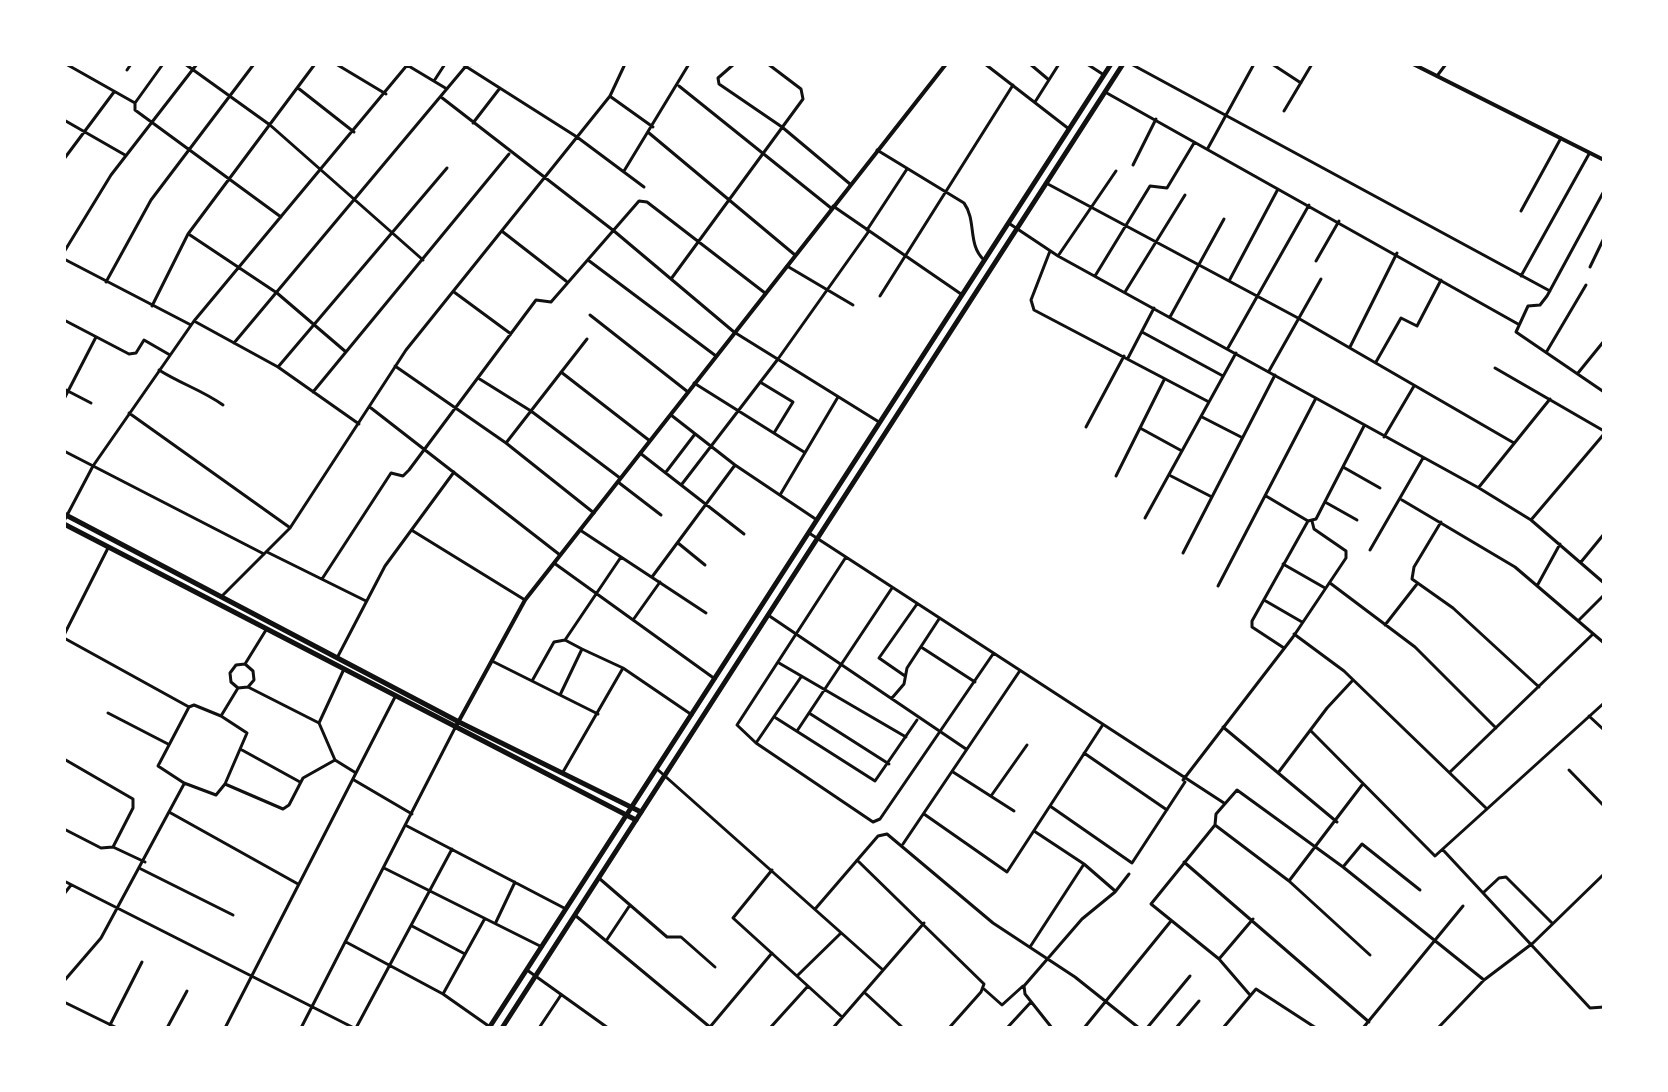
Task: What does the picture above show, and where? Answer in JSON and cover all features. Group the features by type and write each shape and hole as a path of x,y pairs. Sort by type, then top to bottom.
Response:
{"main road":[{"path":"489,1028 1111,64"},
{"path":"502,1028 1123,64"},
{"path":"65,518 108,548 266,630 396,696 563,772 641,812"},
{"path":"65,518 337,658 636,820"}],"street":[{"path":"66,64 135,103"},
{"path":"127,70 131,64"},
{"path":"163,64 135,103 135,110 281,217"},
{"path":"185,64 270,125 423,260"},
{"path":"64,252 125,155 197,64"},
{"path":"106,282 143,212 254,64"},
{"path":"152,306 188,234 315,64"},
{"path":"336,64 386,94"},
{"path":"434,81 445,64"},
{"path":"221,597 290,528 395,366 610,96 625,64"},
{"path":"624,171 679,86 689,64"},
{"path":"734,64 718,78 719,84 782,127 850,184"},
{"path":"671,279 805,94 768,64"},
{"path":"301,1028 525,600 946,64"},
{"path":"985,64 1069,129"},
{"path":"1030,64 1049,80"},
{"path":"1035,102 1059,64"},
{"path":"1087,64 1104,75"},
{"path":"1131,64 1550,291"},
{"path":"1208,148 1254,64"},
{"path":"1272,64 1301,83"},
{"path":"1284,111 1312,64"},
{"path":"1413,64 1604,160"},
{"path":"1437,76 1446,64"},
{"path":"65,518 93,466 192,323 408,65 447,89"},
{"path":"234,343 356,201 464,65 577,137 644,187"},
{"path":"880,296 1013,85"},
{"path":"679,86 832,207 961,294"},
{"path":"473,123 502,87"},
{"path":"298,88 354,132"},
{"path":"64,159 114,92"},
{"path":"1105,92 1397,253 1518,324"},
{"path":"610,96 653,127"},
{"path":"441,97 614,231 734,332 879,422"},
{"path":"1133,165 1156,119"},
{"path":"64,120 125,155"},
{"path":"649,133 795,255"},
{"path":"1521,211 1561,138"},
{"path":"1095,276 1128,227 1150,186 1167,188 1194,141"},
{"path":"877,150 968,208 975,251 984,260"},
{"path":"313,392 510,152"},
{"path":"1521,276 1590,153"},
{"path":"278,367 447,168"},
{"path":"682,484 778,359 907,168"},
{"path":"1058,256 1116,171"},
{"path":"1046,183 1298,318 1514,443"},
{"path":"1229,281 1279,188"},
{"path":"1604,191 1550,291 1540,305 1528,306 1518,324 1517,334 1547,351 1604,392"},
{"path":"1125,292 1185,195"},
{"path":"322,579 391,473 404,475 536,300 551,302 643,200 765,293"},
{"path":"1228,348 1309,205"},
{"path":"1170,317 1224,219"},
{"path":"1316,261 1339,221"},
{"path":"1008,223 1058,256 1479,488 1531,520 1604,583"},
{"path":"503,232 567,282"},
{"path":"188,234 277,293 346,352"},
{"path":"1590,267 1604,238"},
{"path":"1050,251 1031,306 1209,402"},
{"path":"1349,348 1397,253"},
{"path":"64,259 278,367 359,424"},
{"path":"588,260 716,356"},
{"path":"786,265 853,305"},
{"path":"1269,371 1321,279"},
{"path":"1375,363 1401,318 1417,326 1441,280"},
{"path":"1547,351 1586,285"},
{"path":"454,292 511,334"},
{"path":"1086,427 1154,308"},
{"path":"590,315 688,392"},
{"path":"64,320 129,354 136,353 142,342 148,340 170,355"},
{"path":"1142,332 1224,376"},
{"path":"64,399 96,337"},
{"path":"506,443 587,339"},
{"path":"1578,373 1604,341"},
{"path":"1145,518 1171,476 1236,353"},
{"path":"395,366 506,443 594,513"},
{"path":"1495,368 1550,399 1603,435 1531,520"},
{"path":"159,370 182,384 197,387 223,405"},
{"path":"561,372 650,441"},
{"path":"1183,553 1276,375"},
{"path":"478,378 531,411 661,515"},
{"path":"1116,476 1165,379"},
{"path":"760,382 793,402 774,433"},
{"path":"694,383 804,452"},
{"path":"1384,437 1414,386"},
{"path":"66,390 91,403"},
{"path":"780,495 838,397"},
{"path":"1218,586 1316,398"},
{"path":"1479,488 1550,399"},
{"path":"369,407 426,448 560,555"},
{"path":"129,413 290,528"},
{"path":"670,414 735,465 817,520"},
{"path":"1202,417 1242,438"},
{"path":"1284,648 1252,627 1283,564 1325,502 1364,426"},
{"path":"1140,428 1183,451"},
{"path":"666,472 695,434"},
{"path":"64,451 366,601"},
{"path":"640,453 744,534"},
{"path":"1370,550 1402,500 1423,458"},
{"path":"652,577 735,465"},
{"path":"1343,467 1380,488"},
{"path":"337,658 385,566 455,471"},
{"path":"1171,476 1211,497"},
{"path":"1050,806 1132,863 1184,780 1303,622 1346,558 1346,551 1314,529 1310,521 1266,495"},
{"path":"1402,500 1494,553 1604,643"},
{"path":"1325,502 1357,520"},
{"path":"1441,522 1412,572 1417,584 1453,608 1539,687"},
{"path":"411,530 525,600"},
{"path":"580,530 706,613"},
{"path":"809,533 1184,780 1224,803"},
{"path":"1580,562 1604,534"},
{"path":"678,543 705,565"},
{"path":"1537,586 1560,544"},
{"path":"108,548 64,637 189,707 199,705 244,729 246,739 242,750 225,784 213,795 159,769 158,763 189,707"},
{"path":"532,681 551,645 565,640 621,557"},
{"path":"846,557 737,725 756,743 877,822 993,654"},
{"path":"554,563 715,679"},
{"path":"1283,564 1326,588"},
{"path":"633,620 660,582"},
{"path":"1330,583 1415,647 1496,728"},
{"path":"1385,625 1417,584"},
{"path":"796,732 892,588"},
{"path":"1578,621 1604,595"},
{"path":"1264,600 1303,622"},
{"path":"905,676 879,658 917,604"},
{"path":"768,615 966,749"},
{"path":"892,698 907,668 939,619"},
{"path":"245,664 266,630"},
{"path":"1294,634 1353,680 1488,810"},
{"path":"1450,772 1593,634"},
{"path":"565,640 623,668 692,716"},
{"path":"921,647 975,682"},
{"path":"560,695 582,649"},
{"path":"492,661 598,714"},
{"path":"779,663 906,737"},
{"path":"245,664 254,675 248,687"},
{"path":"245,664 236,665 230,673 231,682 238,688 248,687 319,723 335,760 357,774"},
{"path":"563,772 623,668"},
{"path":"319,723 344,669"},
{"path":"903,844 1019,671"},
{"path":"756,743 776,718 801,677"},
{"path":"1278,773 1353,680"},
{"path":"221,716 238,688"},
{"path":"225,1028 396,696"},
{"path":"1311,731 1432,855 1439,856 1604,703"},
{"path":"108,713 168,744"},
{"path":"809,713 889,764"},
{"path":"1589,716 1604,730"},
{"path":"776,718 871,780 879,778 918,719"},
{"path":"924,814 1007,872 1102,726"},
{"path":"1223,726 1337,822"},
{"path":"991,796 1027,745"},
{"path":"242,750 300,782"},
{"path":"1084,753 1167,810"},
{"path":"64,759 133,799 133,808 113,847"},
{"path":"225,784 283,809 289,805 300,782 335,760"},
{"path":"657,769 883,970"},
{"path":"1569,770 1604,806"},
{"path":"952,771 1014,811"},
{"path":"354,780 412,814"},
{"path":"64,981 86,958 119,907 184,783"},
{"path":"1289,881 1337,822 1362,785"},
{"path":"1250,995 1219,959 1151,904 1215,825 1216,814 1224,803 1240,790 1437,940 1484,980"},
{"path":"169,812 299,885"},
{"path":"406,825 566,909"},
{"path":"1215,825 1289,881 1370,955"},
{"path":"64,829 101,848 113,847 145,862"},
{"path":"1034,831 1084,864 1115,892"},
{"path":"816,908 881,834 887,834 903,844 993,923 1050,960 1139,1028"},
{"path":"1343,867 1362,844 1420,890"},
{"path":"64,881 355,1028 452,849"},
{"path":"1444,851 1533,943 1590,1008 1604,1007"},
{"path":"857,860 924,923 1002,1005 1050,960 1082,919 1115,892 1129,874"},
{"path":"1184,862 1369,1022"},
{"path":"1030,947 1084,864"},
{"path":"384,868 542,947"},
{"path":"141,869 233,915"},
{"path":"772,870 733,918 842,1017"},
{"path":"1438,1028 1484,980 1533,943 1604,874"},
{"path":"1484,892 1499,878 1506,877 1553,924"},
{"path":"600,879 667,937 681,937 715,967"},
{"path":"495,924 515,882"},
{"path":"64,894 71,885"},
{"path":"606,941 630,905"},
{"path":"1363,1028 1463,906"},
{"path":"576,916 710,1027 772,953"},
{"path":"443,994 485,919"},
{"path":"1219,959 1253,919"},
{"path":"1084,1028 1171,921"},
{"path":"833,1028 924,923"},
{"path":"411,926 465,954"},
{"path":"798,975 842,932"},
{"path":"346,942 443,994 489,1028"},
{"path":"110,1025 142,962"},
{"path":"527,970 601,1026 608,1028"},
{"path":"1147,1028 1190,976"},
{"path":"770,1028 808,986"},
{"path":"1024,986 1031,1002 1052,1028"},
{"path":"949,1028 984,989"},
{"path":"1223,1028 1250,995 1259,990 1316,1028"},
{"path":"167,1028 187,991"},
{"path":"864,992 903,1028"},
{"path":"539,1028 561,994"},
{"path":"1176,1028 1199,1001"},
{"path":"64,1002 117,1028"},
{"path":"1007,1028 1031,1002"},
{"path":"95,1028 100,1019"},
{"path":"1040,1028 1047,1021"}]}
